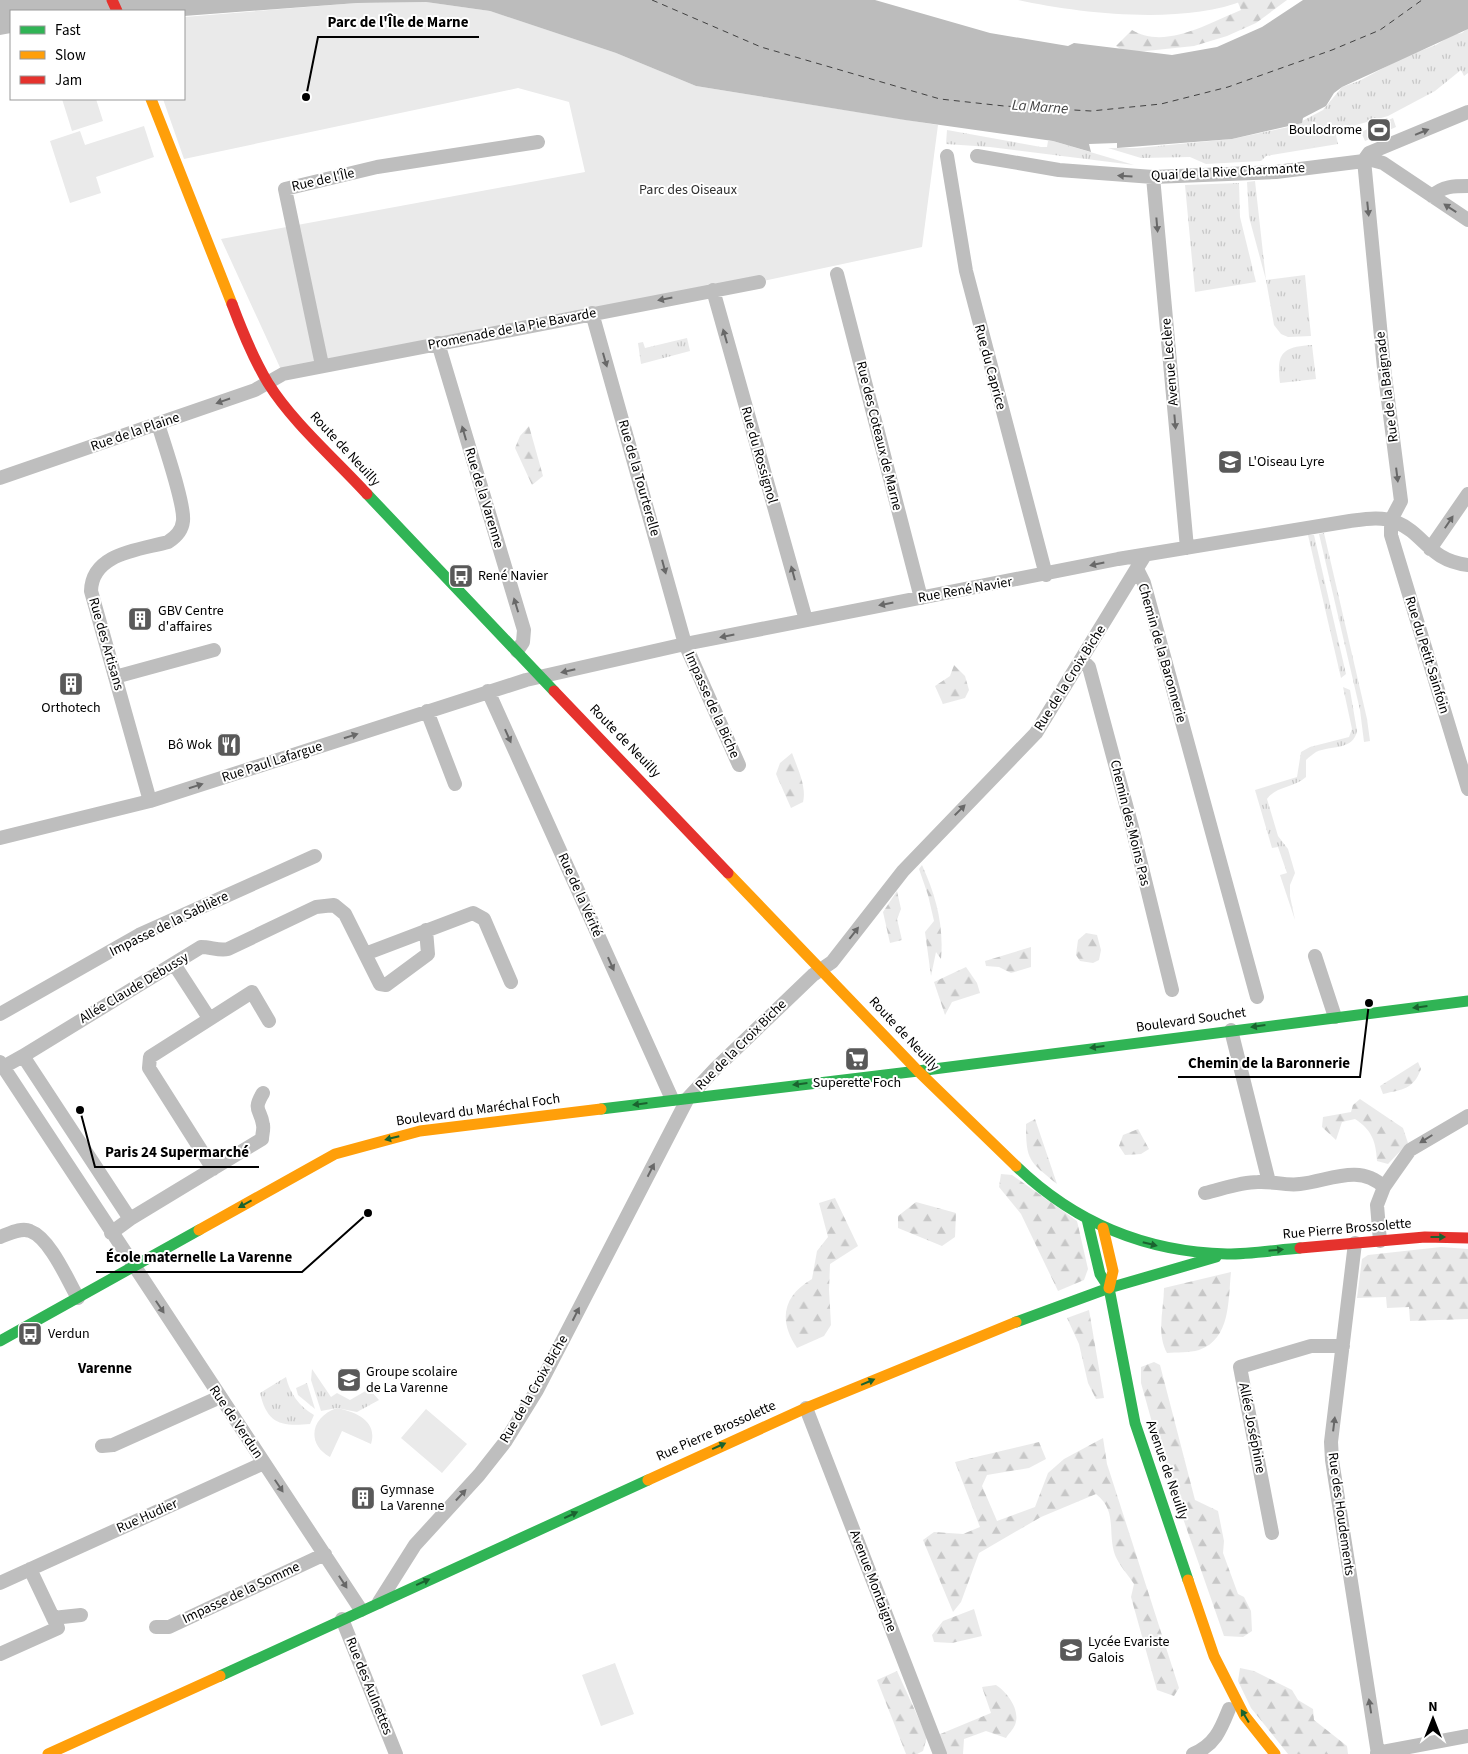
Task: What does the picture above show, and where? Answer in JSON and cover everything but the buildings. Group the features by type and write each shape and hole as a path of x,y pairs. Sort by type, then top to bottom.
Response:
{"main road":[{"name":"Route de Neuilly","path":"151,100 241,329 269,384 312,436 822,968 918,1071 1042,1191 1104,1228 1152,1244 1228,1254"},
{"name":"Boulevard Souchet","path":"918,1071 1468,1001"},
{"name":"Boulevard du Maréchal Foch","path":"0,1342 132,1266 335,1154 420,1131 672,1099 918,1071"},
{"name":"Avenue de Neuilly","path":"1087,1219 1100,1274 1109,1288 1135,1423 1214,1656 1244,1715 1275,1754"},
{"name":"Avenue de Neuilly","path":"1104,1228 1113,1271 1109,1288"},
{"name":"Rue Pierre Brossolette","path":"48,1754 806,1408 955,1346 1109,1288 1228,1254 1425,1237 1468,1238"},
{"name":"Avenue de Neuilly","path":"1214,1656 1219,1683 1229,1708 1250,1742 1262,1754"}],"street":[{"name":"Quai de la Rive Charmante","path":"978,156 1059,170 1153,177 1276,172 1364,160 1369,153 1468,112"},
{"name":"Rue de l'Île","path":"322,365 285,189 377,167 538,142"},
{"path":"1386,165 1384,153 1389,145"},
{"name":"Rue du Caprice","path":"947,156 955,217 978,325 1046,575"},
{"path":"1364,160 1376,160 1386,165 1468,220"},
{"name":"Rue de la Baignade","path":"1364,160 1384,368 1401,501 1391,520"},
{"name":"Avenue Leclère","path":"1153,177 1187,548"},
{"path":"1432,196 1438,189 1468,186"},
{"name":"Rue des Coteaux de Marne","path":"837,274 921,598"},
{"name":"Promenade de la Pie Bavarde","path":"269,384 283,374 322,365 759,282"},
{"name":"Rue du Rossignol","path":"713,290 806,620"},
{"name":"Rue de la Tourterelle","path":"592,313 685,644"},
{"name":"Rue de la Varenne","path":"438,344 524,630 523,642 517,651"},
{"name":"Rue de la Plaine","path":"0,478 269,384"},
{"name":"Rue des Artisans","path":"150,801 91,591 95,572 110,558 168,542 176,537 183,520 158,424"},
{"path":"1430,549 1468,494"},
{"name":"Rue René Navier","path":"542,677 685,644 1145,555 1364,519 1391,520"},
{"path":"1391,520 1404,527 1444,558 1468,565"},
{"name":"Rue du Petit Sainfoin","path":"1391,520 1390,535 1468,789"},
{"name":"Rue de la Croix Biche","path":"379,1602 415,1545 479,1475 514,1427 537,1390 688,1098 716,1068 822,968 832,962 903,871 927,844 1036,733 1145,555"},
{"name":"Chemin de la Baronnerie","path":"1137,569 1144,583 1257,997"},
{"name":"Impasse de la Biche","path":"685,644 738,766"},
{"path":"115,677 214,650"},
{"name":"Chemin des Moins Pas","path":"1082,660 1089,667 1132,827 1172,990"},
{"name":"Rue Paul Lafargue","path":"0,838 150,801 488,691 542,677"},
{"name":"Rue de la Vérité","path":"488,691 672,1099"},
{"path":"427,711 455,784"},
{"name":"Impasse de la Sablière","path":"0,1014 139,935 315,856"},
{"name":"Allée Claude Debussy","path":"23,1056 201,947 211,947 220,950 228,949 316,907 334,905 345,914 380,984 386,985 428,954 426,930"},
{"path":"365,954 473,912 484,919 511,982"},
{"path":"1315,956 1335,1017"},
{"path":"174,964 209,1018"},
{"path":"213,1169 150,1068 150,1057 252,992 269,1021"},
{"path":"1230,1030 1269,1182"},
{"path":"23,1056 130,1219"},
{"name":"Rue de Verdun","path":"23,1056 2,1065 132,1266 361,1610"},
{"path":"111,1233 130,1219 262,1138 264,1126 257,1110 257,1103 262,1093"},
{"path":"1380,1241 1377,1205 1384,1187 1410,1150 1468,1116"},
{"path":"1205,1193 1256,1182 1300,1184 1325,1178 1360,1174 1369,1176 1384,1187"},
{"path":"0,1237 16,1230 31,1231 47,1245 78,1298"},
{"name":"Rue des Houdements","path":"1355,1244 1342,1346 1332,1442 1332,1460 1377,1753"},
{"name":"Allée Joséphine","path":"1272,1533 1240,1367 1311,1346 1342,1346"},
{"path":"102,1446 113,1445 220,1397"},
{"name":"Avenue Montaigne","path":"806,1408 940,1754"},
{"name":"Rue Hudier","path":"0,1583 264,1463"},
{"name":"Impasse de la Somme","path":"156,1627 169,1627 325,1554"},
{"path":"0,1654 58,1628 30,1569"},
{"path":"54,1618 81,1615"},
{"name":"Rue des Aulnettes","path":"342,1619 396,1754"},
{"path":"1193,1754 1207,1748 1218,1735 1229,1708"},
{"path":"1377,1753 1468,1736"}],"green space":[{"path":"1018,0 1245,0 1220,8 1193,13 1133,15 1102,13"},
{"path":"1237,0 1287,0 1256,23 1227,36 1194,46 1127,53 1116,46 1132,30 1158,37 1173,36 1201,27 1241,10"},
{"name":"Parc des Oiseaux","path":"426,2 490,11 616,53 696,86 938,125 922,247 759,282 283,374 221,239 585,172 569,102 518,88 184,159 163,100 185,100 185,17 357,3"},
{"path":"1468,28 1468,73 1464,76 1461,70 1435,91 1388,116 1335,131 1338,144 1266,156 1261,161 1206,164 1190,157 1141,158 1108,148 1137,148 1232,139 1293,126 1323,110 1342,87 1359,81 1404,57 1436,45 1452,35 1462,33"},
{"path":"62,100 96,100 103,121 72,131"},
{"name":"Boulodrome","path":"1393,118 1396,127 1365,141 1361,132"},
{"path":"1329,120 1333,137 1328,141 1312,147 1289,146 1288,133"},
{"path":"144,126 154,157 96,177 101,193 70,203 50,141 80,131 85,145"},
{"path":"947,130 1041,147 1047,147 1048,141 1053,141 1134,165 990,147 946,144"},
{"path":"1255,181 1266,280 1249,217 1247,182"},
{"path":"1239,183 1240,217 1256,282 1195,292 1185,185"},
{"path":"1305,275 1311,336 1288,337 1281,334 1274,325 1266,280"},
{"path":"687,338 690,351 641,364 638,343 643,342 645,348"},
{"path":"1312,345 1316,379 1280,383 1279,364 1284,353 1294,347"},
{"path":"529,426 543,476 532,485 515,448 520,436"},
{"path":"1324,533 1367,719 1370,741 1364,742 1360,710 1319,534"},
{"path":"1308,535 1314,535 1346,674 1341,678"},
{"path":"954,665 965,676 969,690 965,698 943,704 935,686 950,676"},
{"path":"1343,687 1350,690 1357,731 1355,737 1346,745 1315,753 1306,760 1306,777 1301,781 1280,789 1267,799 1278,836 1288,849 1295,873 1290,885 1290,896 1295,920 1280,875 1287,873 1278,847 1272,848 1255,790 1297,777 1301,752 1310,747 1349,737 1352,729"},
{"path":"792,753 801,777 804,796 803,802 791,808 776,774 780,763"},
{"path":"922,865 938,911 942,946 941,959 936,952 931,976 925,932 934,921 919,869"},
{"path":"897,891 901,909 897,919 902,940 890,943 883,912"},
{"path":"1086,933 1097,935 1101,950 1099,960 1093,963 1080,961 1076,955 1078,940"},
{"path":"1031,947 1031,967 1011,973 999,967 986,966 985,961"},
{"path":"966,967 977,983 980,993 952,1002 945,1015 934,982"},
{"path":"1418,1062 1421,1069 1411,1085 1383,1094 1380,1086"},
{"path":"1360,1099 1403,1128 1408,1143 1388,1164 1377,1161 1376,1148 1372,1137 1361,1123 1355,1119 1342,1122 1336,1140 1322,1127 1323,1117 1351,1112 1353,1105"},
{"path":"1035,1119 1057,1184 1035,1165 1028,1153 1026,1124"},
{"path":"1138,1129 1149,1149 1141,1154 1125,1155 1119,1146 1123,1135"},
{"path":"1001,1174 1012,1175 1077,1221 1088,1269 1084,1280 1058,1291 1021,1214 999,1187"},
{"path":"835,1198 858,1246 830,1264 831,1325 824,1336 797,1348 787,1328 786,1309 795,1293 812,1279 817,1251 828,1237 819,1203"},
{"path":"916,1202 956,1213 955,1237 942,1246 898,1228 898,1216"},
{"path":"1441,1247 1468,1249 1468,1319 1410,1321 1409,1307 1387,1308 1386,1297 1357,1298 1362,1259 1368,1255"},
{"path":"1231,1272 1226,1317 1217,1337 1209,1345 1199,1350 1167,1353 1161,1329 1164,1288"},
{"path":"1089,1310 1104,1398 1096,1399 1088,1383 1079,1344 1067,1318"},
{"path":"1154,1362 1160,1365 1195,1500 1218,1511 1224,1541 1223,1553 1238,1594 1244,1597 1251,1611 1252,1631 1243,1637 1224,1636 1162,1458 1141,1383 1141,1367"},
{"path":"312,1369 331,1397 337,1393 350,1400 369,1389 379,1400 357,1412 337,1408 321,1411 311,1380"},
{"path":"286,1377 296,1399 314,1415 310,1424 291,1425 276,1421 267,1411 260,1393"},
{"path":"307,1383 315,1409 298,1395 296,1388"},
{"path":"337,1408 351,1412 364,1419 371,1429 371,1444 342,1431 330,1457 322,1451 317,1445 315,1437 317,1423 328,1412"},
{"path":"426,1409 467,1444 442,1473 401,1438"},
{"path":"1103,1438 1107,1464 1179,1688 1174,1696 1157,1690 1131,1597 1134,1584 1115,1555 1110,1515 1103,1501 1096,1494 1041,1517 979,1553 961,1602 953,1612 923,1540 934,1532 963,1534 980,1527 955,1462 1039,1442 1046,1459 1029,1468 987,1475 982,1486 997,1521 1035,1507 1048,1473 1064,1459"},
{"path":"974,1609 982,1636 952,1643 934,1642 932,1635 943,1621"},
{"path":"615,1663 634,1714 601,1726 582,1675"},
{"path":"1240,1668 1254,1671 1292,1690 1298,1700 1313,1709 1314,1720 1347,1746 1348,1754 1288,1754 1251,1708 1238,1681"},
{"path":"897,1671 927,1737 923,1751 917,1754 906,1754 877,1680"},
{"path":"996,1685 1004,1692 1015,1708 1016,1719 1013,1729 1006,1738 986,1731 964,1739 963,1754 944,1754 938,1735 991,1713 982,1687"}],"water":[{"name":"La Marne","path":"0,0 875,0 990,33 1068,46 1074,43 1172,55 1217,47 1262,27 1303,0 1468,0 1468,29 1342,87 1334,93 1326,106 1303,118 1302,123 1232,139 1117,148 1117,143 1089,144 1091,152 1053,141 905,120 696,86 616,53 490,11 426,2 357,3 185,16 185,10 10,10 10,33 0,35"}],"ferry route":[{"path":"652,0 761,47 940,99 1004,106 1091,111 1161,104 1228,87 1332,50 1380,30 1422,0"}],"traffic: fast":[{"path":"367,494 554,691"},
{"path":"918,1071 1468,1001"},
{"path":"601,1109 918,1071"},
{"path":"1016,1166 1062,1204 1113,1231 1140,1240 1197,1252 1227,1254 1300,1248"},
{"path":"1087,1219 1100,1274 1109,1288 1135,1423 1188,1580"},
{"path":"0,1341 199,1230"},
{"path":"1109,1288 1216,1257"},
{"path":"1016,1322 1109,1288"},
{"path":"220,1676 648,1480"}],"traffic: slow":[{"path":"151,100 232,304"},
{"path":"728,873 918,1071 1016,1166"},
{"path":"199,1230 335,1154 420,1131 601,1109"},
{"path":"1103,1228 1113,1271 1109,1288"},
{"path":"648,1480 806,1408 1016,1322"},
{"path":"1188,1580 1214,1656 1244,1715 1275,1754"},
{"path":"48,1754 220,1676"}],"traffic: jam":[{"path":"112,0 117,10"},
{"path":"232,304 257,364 278,398 367,494"},
{"path":"554,691 728,873"},
{"path":"1300,1248 1425,1237 1468,1238"}],"place":[{"name":"Parc de l'Île de Marne","path":"306,97"},
{"name":"Boulodrome","path":"1379,130"},
{"name":"L'Oiseau Lyre","path":"1230,462"},
{"name":"René Navier","path":"461,576"},
{"name":"GBV Centre d'affaires","path":"140,619"},
{"name":"Orthotech","path":"71,684"},
{"name":"Bô Wok","path":"229,745"},
{"name":"Chemin de la Baronnerie","path":"1369,1003"},
{"name":"Superette Foch","path":"857,1059"},
{"name":"Paris 24 Supermarché","path":"80,1110"},
{"name":"École maternelle La Varenne","path":"368,1213"},
{"name":"Verdun","path":"30,1334"},
{"name":"Groupe scolaire de La Varenne","path":"349,1380"},
{"name":"Gymnase La Varenne","path":"363,1498"},
{"name":"Lycée Evariste Galois","path":"1071,1650"}],"district":[{"name":"Varenne","path":"105,1368"}]}
